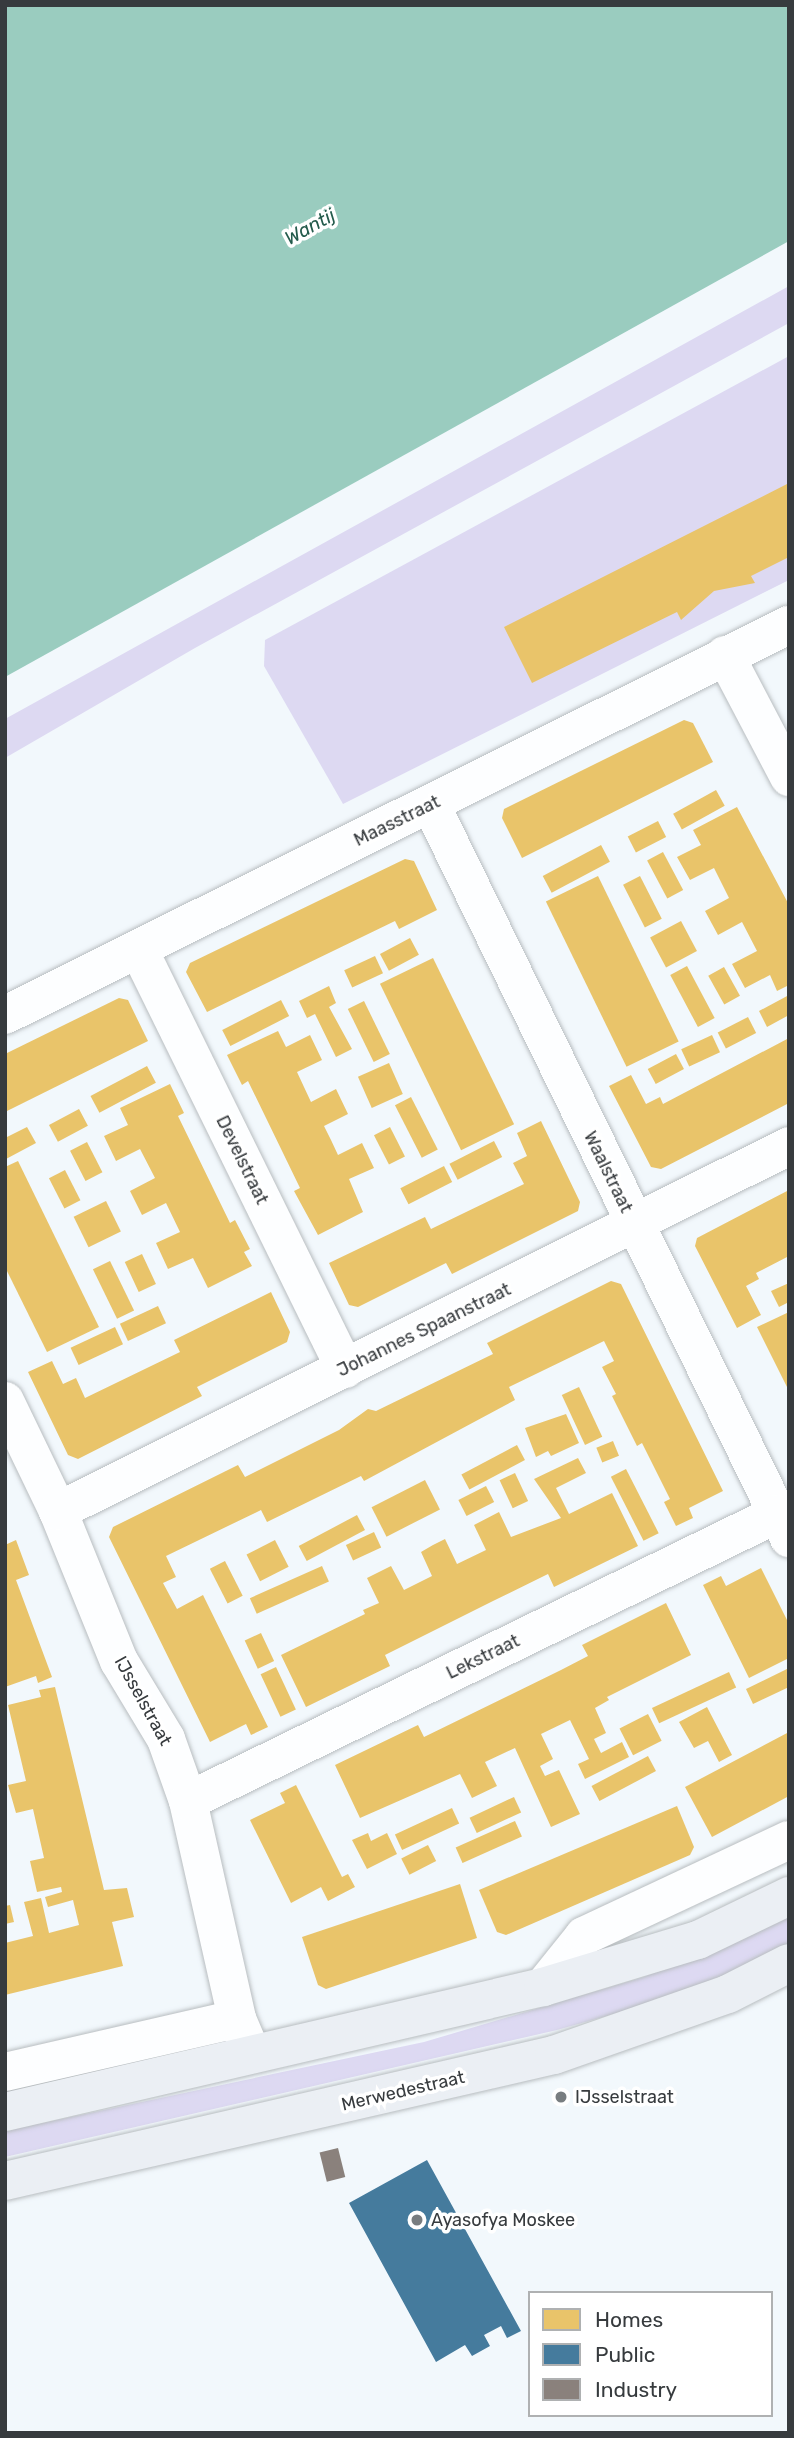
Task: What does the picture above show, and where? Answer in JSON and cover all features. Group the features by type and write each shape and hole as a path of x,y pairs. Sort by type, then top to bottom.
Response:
{"main road":[{"path":"5,2112 543,1987 698,1940 789,1895"},
{"name":"Merwedestraat","path":"5,2181 554,2055 728,1994 789,1963"}],"street":[{"name":"Maasstraat","path":"5,1015 789,625"},
{"path":"725,655 789,777"},
{"name":"Waalstraat","path":"431,805 634,1226 783,1526"},
{"name":"Develstraat","path":"139,950 345,1369"},
{"name":"Johannes Spaanstraat","path":"58,1511 634,1226 789,1146"},
{"name":"IJsselstraat","path":"5,1401 58,1511 119,1661 166,1739 188,1801 237,2019 251,2054"},
{"name":"Lekstraat","path":"188,1801 783,1526"},
{"path":"543,1987 584,1936 789,1840"},
{"path":"5,2073 237,2019"}],"shaded area":[{"path":"789,286 789,323 195,648 5,758 5,719"},
{"path":"789,356 789,580 343,804 264,666 265,640"},
{"path":"789,1909 789,1950 684,1994 557,2030 5,2157 5,2131 424,2042 644,1977"}],"water":[{"name":"Wantij","path":"5,5 789,5 789,241 5,677"}],"building: Homes":[{"path":"789,483 789,557 751,576 755,583 714,591 681,620 677,612 532,683 504,627"},
{"path":"684,720 693,723 713,762 522,858 502,818 504,809"},
{"path":"716,790 725,806 682,829 673,814"},
{"path":"737,807 789,905 789,985 777,991 770,975 745,988 732,964 757,951 742,922 718,935 705,911 729,898 714,868 690,880 677,857 701,845 693,830"},
{"path":"658,821 666,837 636,852 628,836"},
{"path":"601,845 610,862 552,893 543,876"},
{"path":"663,852 683,890 667,898 647,860"},
{"path":"405,859 414,861 437,910 399,929 395,921 207,1012 186,972 190,963"},
{"path":"598,876 679,1041 627,1067 546,901"},
{"path":"640,876 662,919 645,927 623,885"},
{"path":"681,921 697,951 666,967 650,937"},
{"path":"410,938 419,955 389,971 380,954"},
{"path":"375,956 383,973 352,988 344,970"},
{"path":"433,958 514,1124 461,1150 380,984"},
{"path":"687,966 715,1018 698,1027 670,975"},
{"path":"724,967 740,996 724,1005 708,976"},
{"path":"329,986 336,1003 329,1007 352,1049 336,1057 315,1014 307,1018 299,1001"},
{"path":"789,995 789,1015 767,1027 759,1011"},
{"path":"119,998 128,1000 148,1041 5,1112 5,1054"},
{"path":"281,1000 289,1016 230,1046 222,1030"},
{"path":"364,1001 390,1054 374,1062 348,1009"},
{"path":"748,1017 756,1033 726,1048 718,1032"},
{"path":"278,1031 286,1047 310,1035 322,1060 297,1072 311,1102 336,1089 348,1114 324,1126 338,1155 362,1143 374,1168 349,1179 363,1212 318,1235 294,1191 300,1188 248,1081 242,1085 227,1055"},
{"path":"712,1035 720,1052 689,1067 681,1049"},
{"path":"789,1038 789,1103 661,1169 651,1167 609,1086 631,1075 646,1104 660,1097 663,1104"},
{"path":"676,1054 684,1069 656,1084 648,1069"},
{"path":"389,1063 403,1094 372,1108 358,1077"},
{"path":"147,1066 156,1083 99,1113 90,1096"},
{"path":"170,1084 184,1113 178,1116 230,1223 235,1220 250,1249 244,1252 252,1266 208,1288 193,1258 168,1269 156,1243 180,1232 166,1203 142,1215 130,1191 155,1178 140,1149 116,1161 104,1136 128,1125 120,1108"},
{"path":"411,1097 438,1150 422,1158 395,1105"},
{"path":"79,1109 88,1126 58,1142 49,1125"},
{"path":"541,1121 580,1202 578,1211 452,1274 446,1263 358,1307 349,1305 329,1263 425,1217 431,1229 524,1184 513,1163 527,1156 517,1133"},
{"path":"27,1127 36,1143 6,1159 5,1138"},
{"path":"390,1127 405,1156 389,1165 374,1135"},
{"path":"494,1141 502,1157 458,1180 449,1164"},
{"path":"87,1142 102,1172 86,1181 70,1151"},
{"path":"18,1161 99,1327 47,1352 5,1267 5,1167"},
{"path":"444,1166 452,1182 409,1204 400,1188"},
{"path":"65,1170 80,1200 64,1208 49,1178"},
{"path":"789,1190 789,1256 756,1273 759,1279 746,1286 761,1315 737,1328 695,1246 697,1238"},
{"path":"106,1201 121,1232 89,1247 74,1217"},
{"path":"142,1254 156,1284 139,1292 125,1262"},
{"path":"110,1261 134,1310 117,1319 93,1269"},
{"path":"611,1281 621,1284 723,1491 689,1508 693,1518 676,1526 664,1502 670,1499 642,1443 637,1446 612,1396 616,1394 602,1367 614,1361 604,1341 509,1387 515,1400 364,1481 361,1476 267,1522 261,1510 166,1556 176,1577 163,1583 177,1609 203,1595 268,1727 251,1735 246,1724 210,1742 109,1537 113,1527 238,1465 245,1477 339,1430 368,1409 376,1411 493,1354 487,1343"},
{"path":"789,1283 789,1302 779,1307 771,1291"},
{"path":"271,1292 290,1332 287,1342 197,1387 202,1396 78,1459 68,1455 28,1372 52,1361 63,1384 76,1378 85,1398 180,1352 174,1340"},
{"path":"158,1306 166,1323 128,1341 120,1324"},
{"path":"789,1312 789,1391 757,1327"},
{"path":"115,1327 123,1344 79,1365 71,1348"},
{"path":"579,1387 602,1437 585,1445 562,1395"},
{"path":"566,1414 579,1443 551,1456 548,1451 536,1457 525,1428"},
{"path":"613,1441 619,1456 602,1463 596,1448"},
{"path":"517,1445 525,1460 469,1490 461,1475"},
{"path":"578,1458 586,1473 556,1488 569,1514 612,1493 638,1546 554,1587 548,1574 385,1655 390,1666 306,1707 281,1655 365,1614 363,1610 379,1603 367,1578 391,1566 404,1590 432,1576 421,1552 445,1539 457,1564 486,1550 474,1525 499,1512 511,1537 561,1518 534,1479"},
{"path":"626,1469 659,1533 644,1541 611,1477"},
{"path":"515,1473 528,1501 513,1508 500,1480"},
{"path":"425,1480 440,1509 387,1537 372,1507"},
{"path":"486,1486 494,1502 467,1516 458,1500"},
{"path":"357,1515 365,1530 307,1561 299,1546"},
{"path":"374,1532 381,1547 353,1561 346,1545"},
{"path":"16,1540 29,1575 16,1580 52,1677 38,1683 36,1676 5,1687 5,1545"},
{"path":"275,1540 289,1567 260,1581 246,1555"},
{"path":"225,1561 243,1596 228,1603 210,1569"},
{"path":"322,1566 329,1582 257,1614 250,1598"},
{"path":"761,1568 789,1624 789,1658 749,1678 703,1585 721,1576 726,1586"},
{"path":"666,1603 691,1655 607,1697 609,1700 595,1708 606,1733 594,1739 601,1753 622,1742 629,1757 585,1779 578,1764 589,1759 570,1720 541,1734 553,1759 540,1766 545,1776 559,1770 580,1814 551,1827 515,1748 485,1762 497,1786 472,1798 460,1774 360,1818 335,1765 418,1725 424,1737 561,1670 588,1656 582,1645"},
{"path":"261,1633 274,1661 258,1669 245,1641"},
{"path":"276,1667 296,1710 280,1717 261,1674"},
{"path":"789,1668 789,1687 753,1704 746,1689"},
{"path":"729,1672 736,1687 659,1723 652,1708"},
{"path":"55,1687 104,1890 127,1888 134,1917 112,1922 123,1966 5,1995 5,1943 33,1936 24,1902 41,1898 49,1933 79,1925 73,1900 48,1907 45,1897 62,1892 61,1887 37,1892 30,1861 44,1858 33,1809 16,1813 8,1785 26,1781 8,1705 41,1697 39,1690"},
{"path":"707,1707 732,1755 719,1762 708,1741 694,1748 679,1722"},
{"path":"648,1714 662,1741 633,1755 619,1729"},
{"path":"789,1732 789,1796 712,1837 685,1787"},
{"path":"648,1756 656,1771 599,1801 591,1786"},
{"path":"296,1785 342,1877 348,1874 355,1887 328,1901 321,1887 291,1903 250,1820 285,1803 280,1793"},
{"path":"514,1797 521,1812 477,1833 470,1818"},
{"path":"677,1806 694,1847 690,1855 506,1935 497,1932 479,1890"},
{"path":"452,1808 459,1823 402,1850 395,1835"},
{"path":"515,1821 522,1837 463,1863 456,1847"},
{"path":"368,1833 371,1841 387,1833 397,1854 367,1869 352,1840"},
{"path":"428,1845 436,1861 409,1875 401,1859"},
{"path":"460,1884 477,1938 326,1989 318,1985 302,1937"},
{"path":"10,1905 14,1922 5,1924 5,1906"}],"building: Public":[{"path":"427,2160 521,2331 507,2338 501,2326 484,2335 490,2346 472,2356 465,2345 436,2362 349,2203"}],"building: Industry":[{"path":"338,2148 345,2177 327,2182 320,2153"}],"place":[{"name":"IJsselstraat","path":"561,2097"},
{"name":"Ayasofya Moskee","path":"417,2220"}]}
